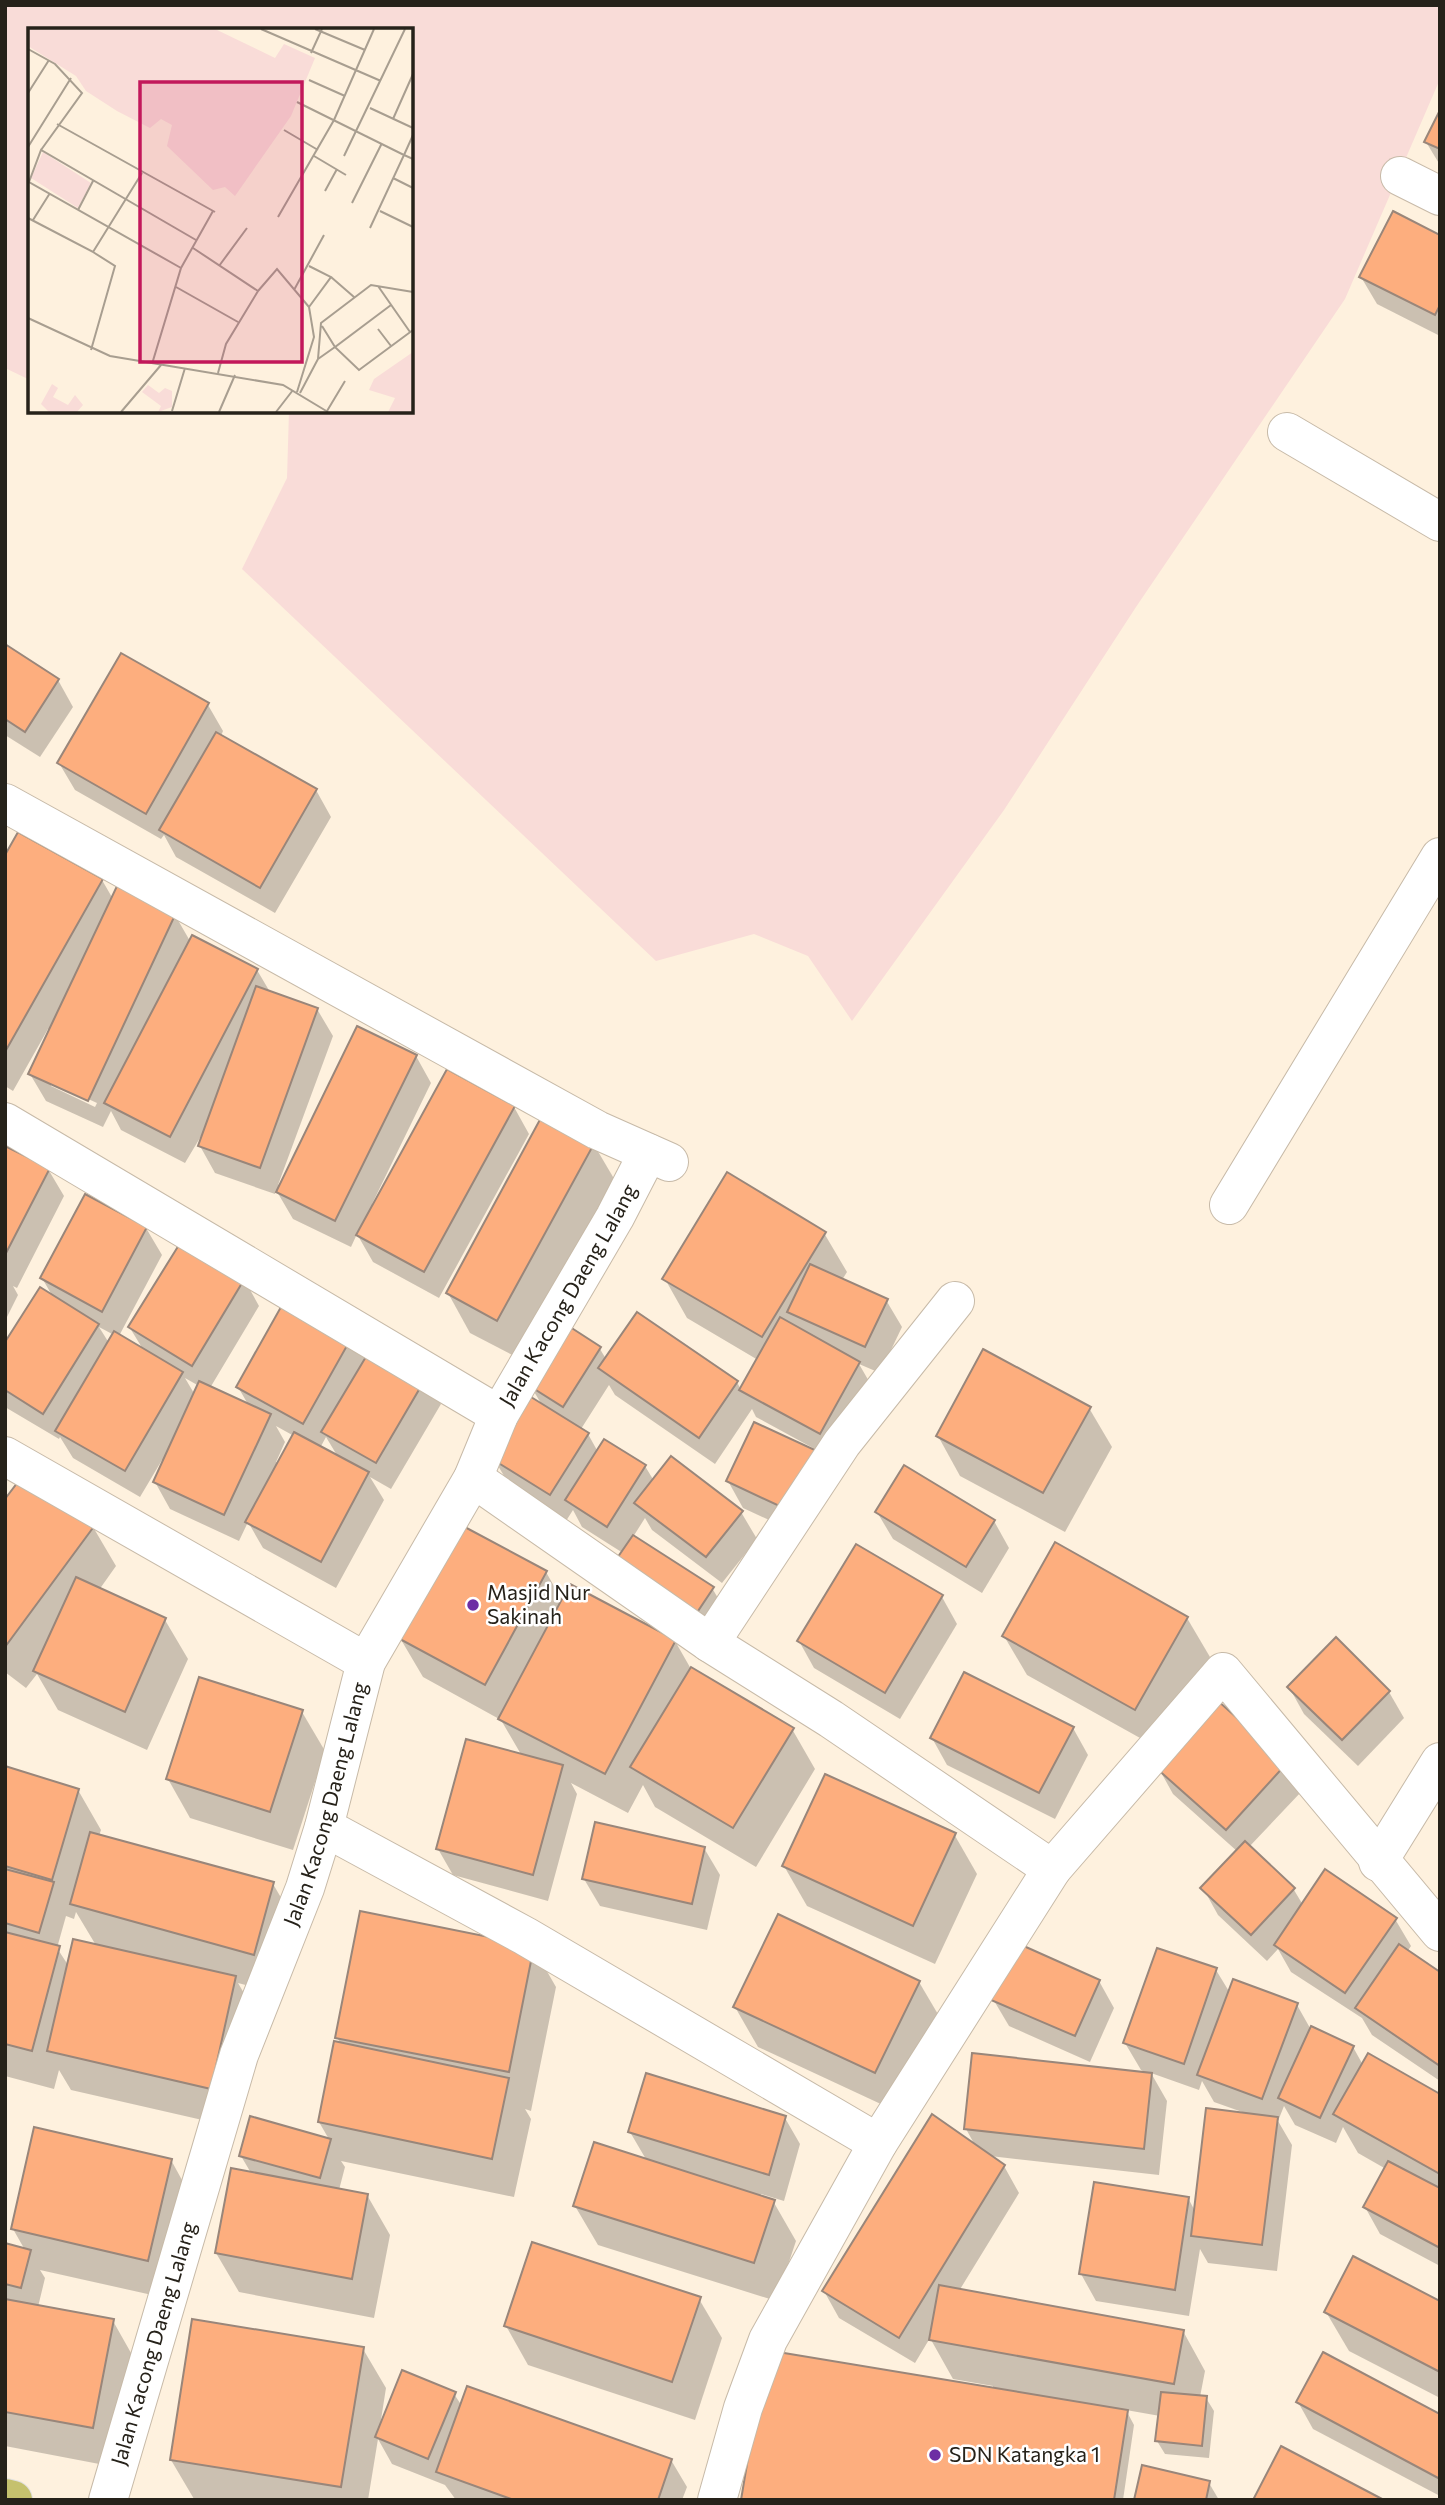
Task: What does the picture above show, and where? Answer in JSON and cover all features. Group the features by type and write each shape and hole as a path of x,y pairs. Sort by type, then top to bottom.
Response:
{"main road":[{"path":"5,2498 13,2500"}],"street":[{"path":"1400,176 1440,196"},
{"path":"1287,432 1440,522"},
{"name":"Jalan Kacong Daeng Lalang","path":"8,811 585,1123 659,1157 615,1217 499,1415 473,1478 366,1662 324,1827 305,1888 239,2055 108,2500"},
{"path":"1229,1205 1440,857"},
{"path":"5,1122 499,1415"},
{"path":"710,1643 842,1443 955,1301"},
{"path":"5,1457 366,1662"},
{"path":"473,1478 710,1643 842,1727 1052,1869"},
{"path":"717,2500 743,2408 768,2340 878,2143 1052,1869 1223,1672 1300,1761 1378,1862 1440,1932"},
{"path":"1378,1862 1440,1762"},
{"path":"324,1827 525,1936 878,2143"}],"shaded area":[{"path":"5,5 1440,5 1440,79 1345,299 1136,607 1004,810 852,1021 808,956 754,934 656,961 242,569 287,478 289,413 413,413 413,28 28,28 28,379 5,368"}],"building":[{"path":"1440,110 1440,149 1424,142"},
{"path":"1393,211 1440,235 1440,305 1435,315 1359,277"},
{"path":"5,644 59,679 25,732 5,719"},
{"path":"121,653 209,703 146,814 57,763"},
{"path":"216,732 317,789 260,888 159,830"},
{"path":"18,832 103,879 5,1052 5,855"},
{"path":"117,886 176,913 88,1101 28,1074"},
{"path":"192,935 258,969 170,1137 104,1103"},
{"path":"256,986 318,1008 260,1168 198,1146"},
{"path":"357,1026 417,1055 335,1221 276,1192"},
{"path":"447,1069 515,1106 424,1272 356,1235"},
{"path":"543,1114 595,1142 497,1321 446,1293"},
{"path":"5,1146 50,1168 5,1255"},
{"path":"727,1172 826,1232 762,1337 662,1279"},
{"path":"85,1194 147,1227 102,1312 40,1278"},
{"path":"182,1240 245,1278 192,1366 128,1327"},
{"path":"810,1264 888,1299 865,1347 787,1312"},
{"path":"40,1287 99,1324 43,1414 5,1390 5,1342"},
{"path":"286,1298 353,1335 303,1424 236,1387"},
{"path":"637,1312 738,1381 699,1438 598,1368"},
{"path":"780,1317 860,1362 820,1434 739,1390"},
{"path":"567,1325 601,1347 563,1407 528,1385"},
{"path":"114,1331 183,1372 125,1471 55,1431"},
{"path":"373,1345 427,1376 376,1463 321,1432"},
{"path":"983,1349 1091,1407 1043,1493 936,1436"},
{"path":"199,1381 271,1414 224,1515 153,1482"},
{"path":"531,1397 589,1433 550,1495 492,1459"},
{"path":"754,1422 817,1451 788,1510 726,1481"},
{"path":"294,1432 369,1472 321,1562 245,1522"},
{"path":"604,1439 646,1465 607,1527 565,1500"},
{"path":"671,1456 743,1511 706,1557 634,1503"},
{"path":"904,1465 995,1520 966,1567 875,1512"},
{"path":"24,1474 95,1525 5,1647 5,1499"},
{"name":"Masjid Nur Sakinah","path":"461,1525 547,1571 485,1685 398,1638"},
{"path":"633,1535 714,1587 692,1620 611,1567"},
{"path":"1055,1542 1188,1617 1135,1710 1002,1636"},
{"path":"856,1544 943,1595 885,1693 797,1641"},
{"path":"76,1577 166,1618 125,1712 33,1671"},
{"path":"570,1584 676,1640 605,1774 498,1719"},
{"path":"1336,1637 1390,1691 1342,1740 1287,1687"},
{"path":"691,1667 794,1728 733,1828 630,1767"},
{"path":"964,1672 1074,1727 1039,1793 930,1738"},
{"path":"199,1677 303,1710 270,1812 166,1779"},
{"path":"1217,1700 1287,1763 1226,1830 1155,1767"},
{"path":"466,1739 563,1765 533,1875 436,1849"},
{"path":"5,1766 79,1789 52,1880 5,1866"},
{"path":"825,1774 956,1833 913,1926 782,1866"},
{"path":"595,1822 705,1847 692,1904 582,1879"},
{"path":"90,1832 274,1882 254,1955 70,1904"},
{"path":"1245,1841 1295,1888 1251,1935 1200,1888"},
{"path":"5,1869 54,1882 39,1933 5,1923"},
{"path":"1325,1869 1397,1918 1345,1993 1274,1945"},
{"path":"360,1911 534,1946 509,2072 335,2038"},
{"path":"778,1914 920,1981 875,2073 733,2007"},
{"path":"5,1932 60,1946 32,2051 5,2044"},
{"path":"73,1939 236,1976 211,2089 47,2051"},
{"path":"1017,1943 1100,1980 1075,2036 991,2000"},
{"path":"1399,1944 1440,1972 1440,2066 1355,2008"},
{"path":"1157,1948 1217,1968 1184,2064 1123,2043"},
{"path":"1233,1979 1298,2003 1262,2099 1197,2075"},
{"path":"1311,2026 1354,2046 1320,2118 1278,2098"},
{"path":"334,2041 509,2078 492,2159 318,2122"},
{"path":"972,2053 1152,2073 1144,2149 964,2129"},
{"path":"1368,2053 1440,2094 1440,2174 1333,2114"},
{"path":"646,2073 786,2116 769,2175 628,2132"},
{"path":"1206,2108 1278,2117 1262,2245 1191,2236"},
{"path":"932,2114 1005,2165 899,2338 822,2291"},
{"path":"250,2116 331,2139 320,2178 239,2156"},
{"path":"34,2127 172,2159 148,2261 11,2229"},
{"path":"594,2142 775,2200 754,2263 573,2206"},
{"path":"1388,2161 1440,2188 1440,2248 1363,2207"},
{"path":"231,2168 368,2194 352,2279 215,2253"},
{"path":"1094,2182 1189,2197 1175,2290 1079,2274"},
{"path":"532,2242 701,2297 672,2382 504,2326"},
{"path":"5,2243 31,2250 21,2288 5,2284"},
{"path":"1353,2256 1440,2301 1440,2372 1324,2312"},
{"path":"939,2285 1184,2330 1174,2384 929,2340"},
{"path":"5,2299 114,2319 93,2428 5,2412"},
{"path":"192,2319 364,2347 341,2487 170,2460"},
{"name":"SDN Katangka 1","path":"766,2350 1128,2410 1114,2500 741,2500"},
{"path":"1323,2352 1440,2414 1440,2479 1296,2402"},
{"path":"402,2370 456,2392 428,2459 375,2437"},
{"path":"467,2386 672,2459 658,2500 514,2500 436,2472"},
{"path":"1161,2392 1207,2396 1202,2446 1155,2441"},
{"path":"1281,2446 1384,2500 1253,2500"},
{"path":"1142,2465 1210,2481 1206,2500 1134,2500"}],"place":[{"name":"Masjid Nur Sakinah","path":"473,1605"},
{"name":"SDN Katangka 1","path":"935,2455"}]}
